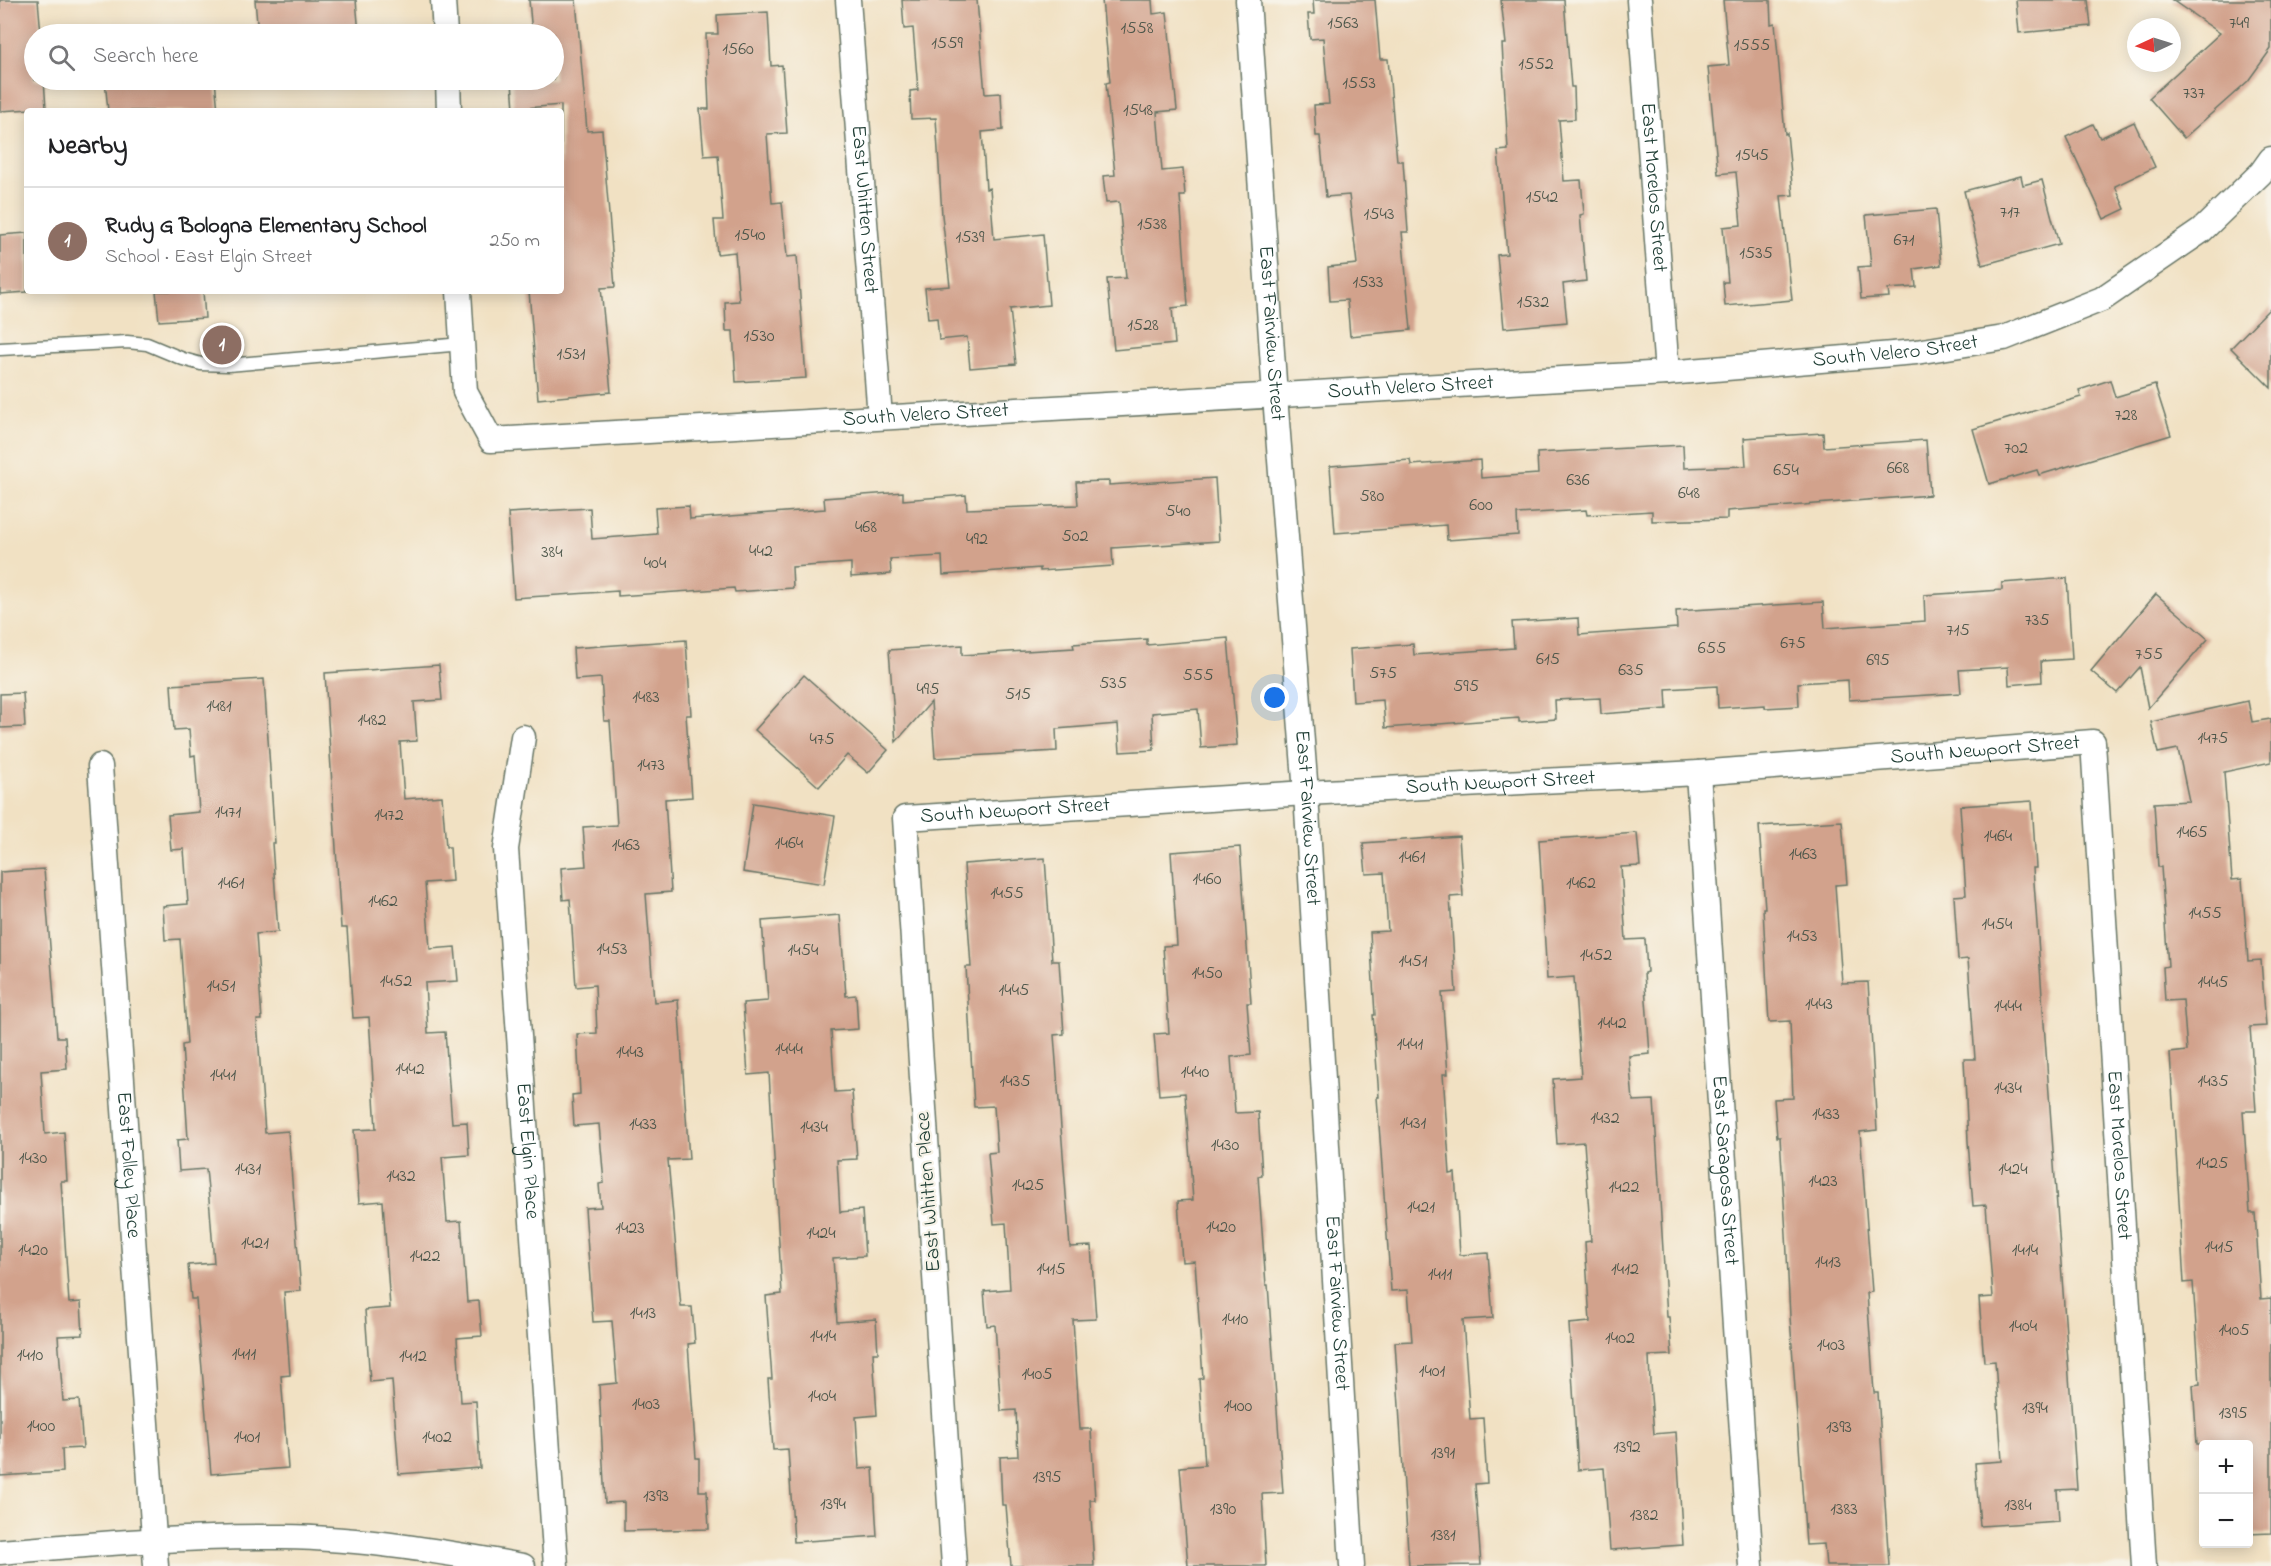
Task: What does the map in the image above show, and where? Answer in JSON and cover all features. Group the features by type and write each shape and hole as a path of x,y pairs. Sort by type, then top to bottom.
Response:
{"street":[{"path":"443,0 444,24"},
{"name":"East Whitten Street","path":"848,0 879,417"},
{"name":"East Fairview Street","path":"1248,0 1275,396 1306,793 1352,1566"},
{"name":"East Morelos Street","path":"1639,0 1667,373"},
{"path":"449,90 450,108"},
{"name":"South Velero Street","path":"462,344 465,392 491,440 1667,373 1916,352 2004,338 2102,299 2201,231 2261,173 2271,159"},
{"path":"459,294 462,344"},
{"name":"East Elgin Place","path":"523,737 506,849 556,1566"},
{"name":"East Morelos Street","path":"2093,742 2144,1566"},
{"name":"South Newport Street","path":"904,818 1306,793 1698,773 2093,742"},
{"name":"East Folley Place","path":"100,766 156,1566"},
{"name":"East Saragosa Street","path":"1698,773 1750,1566"},
{"name":"East Whitten Place","path":"904,818 954,1566"},
{"path":"0,1552 154,1539 284,1537 341,1540 523,1566"}],"lane":[{"path":"0,349 127,342 147,344 201,364 228,366 462,344"}],"building":[{"path":"0,0 38,0 40,24 24,24 24,90 45,90 46,108 0,111"},
{"path":"255,0 356,0 358,24 257,24"},
{"path":"529,0 576,0 587,131 602,130 615,287 601,288 611,392 538,399 529,294 564,294 564,108 561,108 561,105 514,108 513,90 564,90 564,24 531,24"},
{"path":"902,0 977,0 985,94 1001,93 1003,130 982,132 986,189 990,188 994,239 1043,234 1049,305 1010,309 1016,364 970,368 967,337 939,340 937,318 928,319 925,288 950,286 942,215 936,118 911,119 910,91 918,90 913,28 904,29"},
{"path":"1102,0 1152,0 1153,14 1167,12 1177,110 1157,112 1162,171 1183,169 1185,196 1180,196 1188,306 1172,308 1175,344 1114,350 1107,279 1126,278 1119,202 1106,203 1103,176 1115,175 1106,83 1110,82"},
{"path":"1313,0 1375,0 1380,59 1388,59 1397,161 1403,161 1408,232 1402,232 1411,330 1350,336 1347,300 1330,301 1328,267 1357,264 1349,195 1326,197 1320,136 1316,136 1314,105 1329,104 1323,38 1310,39 1308,14 1314,14"},
{"path":"1501,0 1564,0 1571,87 1574,87 1575,119 1559,120 1564,181 1581,180 1584,214 1580,215 1586,281 1563,284 1567,322 1504,328 1497,255 1507,254 1498,151 1508,150 1502,44 1506,44"},
{"path":"1723,0 1770,0 1771,24 1775,23 1793,195 1781,196 1792,300 1725,306 1723,282 1728,282 1723,227 1741,225 1736,172 1718,174 1708,67 1729,65"},
{"path":"2016,0 2088,0 2091,26 2019,33"},
{"path":"2172,0 2271,0 2271,49 2248,81 2184,138 2149,98 2177,72 2181,72 2181,69 2220,33"},
{"path":"768,12 771,66 782,65 787,133 767,134 772,203 782,202 787,257 797,256 806,378 736,382 733,331 726,331 725,302 739,301 735,252 717,254 714,220 723,220 718,155 704,156 700,109 709,109 706,34 718,34 717,15"},
{"path":"106,90 216,90 218,108 108,108"},
{"path":"2134,122 2155,167 2115,186 2125,209 2104,219 2066,137 2093,124 2100,138"},
{"path":"2021,176 2023,185 2042,180 2059,244 1982,265 1964,191"},
{"path":"1936,209 1941,265 1914,269 1916,287 1888,289 1889,297 1861,299 1858,267 1871,266 1866,215"},
{"path":"24,233 24,292 0,294 0,235"},
{"path":"156,294 203,294 205,318 159,321"},
{"path":"2271,307 2271,388 2231,348"},
{"path":"2110,380 2115,397 2155,385 2171,435 2039,475 2037,470 1989,484 1973,429 2081,397 2079,390"},
{"path":"1823,433 1824,447 1926,440 1930,495 1727,511 1727,519 1652,521 1652,511 1587,515 1586,510 1517,514 1518,535 1447,540 1446,525 1335,533 1330,466 1410,460 1411,465 1480,460 1481,478 1538,474 1537,453 1683,445 1684,468 1746,466 1744,438"},
{"path":"1215,478 1219,541 1112,548 1113,566 1040,571 1040,568 943,575 942,556 890,559 891,574 851,577 851,563 792,567 793,588 735,592 734,588 618,596 618,591 514,598 508,513 590,508 592,539 657,534 655,508 689,506 690,519 825,509 824,498 903,492 903,500 966,495 967,509 1078,505 1076,482 1109,481 1109,485"},
{"path":"2067,578 2072,659 2041,661 2042,682 2009,685 2008,667 1959,670 1961,693 1849,700 1848,680 1798,683 1799,706 1765,708 1765,705 1718,708 1717,686 1666,689 1667,709 1601,714 1600,698 1555,700 1556,719 1519,722 1519,718 1385,728 1383,700 1353,702 1350,649 1413,644 1414,655 1514,648 1512,622 1578,618 1579,635 1677,628 1676,611 1823,602 1825,628 1925,621 1924,595 2002,590 2002,583"},
{"path":"2156,594 2208,639 2148,708 2140,667 2117,693 2091,671"},
{"path":"1228,638 1237,745 1201,748 1198,709 1152,713 1154,750 1120,752 1118,724 1056,729 1057,751 935,758 931,702 896,742 889,650 962,645 962,655 1074,648 1073,644 1147,639 1147,645"},
{"path":"686,640 691,715 686,715 692,797 665,799 671,892 646,894 654,1002 678,1000 689,1159 668,1160 681,1307 692,1307 695,1343 688,1344 696,1458 699,1458 699,1491 707,1491 709,1529 624,1531 624,1502 605,1503 599,1385 617,1383 612,1321 593,1322 585,1208 601,1207 599,1184 604,1183 599,1124 574,1126 572,1095 580,1094 577,1034 597,1033 595,985 576,987 570,899 563,900 561,868 586,866 583,827 617,825 610,721 604,721 601,678 575,680 573,648"},
{"path":"439,665 442,700 414,702 417,741 400,742 404,799 442,796 446,847 450,847 452,881 425,883 430,949 455,947 458,981 425,983 428,1033 445,1032 452,1123 467,1122 469,1155 442,1157 447,1222 461,1221 467,1302 479,1301 482,1336 457,1338 461,1402 476,1401 480,1468 399,1474 392,1380 370,1382 365,1310 390,1308 383,1201 359,1203 354,1130 376,1129 369,1017 353,1018 347,928 341,928 325,673"},
{"path":"804,675 888,750 868,773 847,755 819,787 755,730"},
{"path":"264,679 275,843 272,843 278,932 256,934 262,1020 257,1020 265,1133 288,1131 301,1291 284,1292 290,1375 281,1376 288,1468 211,1474 196,1299 191,1299 188,1265 214,1263 210,1210 206,1169 179,1171 177,1140 188,1139 182,1045 187,1044 180,939 165,940 163,906 188,904 184,849 171,850 168,815 199,812 195,755 191,756 189,729 174,730 171,685"},
{"path":"23,693 25,727 0,728 0,694"},
{"path":"2248,701 2252,722 2271,719 2271,762 2224,772 2232,880 2242,879 2248,961 2261,960 2266,1026 2250,1027 2256,1111 2243,1111 2250,1213 2255,1213 2261,1299 2271,1298 2271,1533 2253,1534 2253,1440 2199,1440 2197,1444 2193,1385 2200,1384 2193,1282 2184,1283 2170,1053 2187,1051 2183,1000 2165,1001 2163,967 2168,966 2154,803 2189,801 2178,749 2158,753 2151,722"},
{"path":"2032,801 2036,868 2033,868 2077,1489 2057,1490 2059,1521 1980,1526 1975,1463 2002,1461 1995,1361 1984,1362 1979,1298 1993,1297 1986,1205 1973,1206 1968,1141 1964,1059 1975,1059 1968,959 1958,960 1954,896 1966,895 1960,806"},
{"path":"753,803 835,816 824,884 743,872"},
{"path":"1842,821 1847,884 1835,885 1842,983 1868,982 1877,1130 1860,1132 1872,1292 1867,1293 1874,1393 1878,1393 1889,1566 1826,1566 1824,1544 1806,1545 1780,1137 1777,1137 1774,1099 1793,1098 1790,1021 1769,1022 1763,908 1765,908 1759,826"},
{"path":"1637,833 1640,866 1621,867 1626,940 1645,939 1647,972 1644,973 1650,1054 1629,1056 1633,1101 1654,1100 1667,1317 1669,1317 1672,1355 1649,1356 1650,1383 1654,1434 1676,1432 1683,1545 1610,1550 1604,1468 1578,1470 1569,1324 1590,1322 1585,1242 1591,1241 1584,1142 1557,1144 1553,1079 1581,1077 1574,977 1547,979 1539,840"},
{"path":"1459,836 1463,896 1450,897 1456,992 1442,993 1448,1074 1443,1074 1450,1174 1455,1173 1460,1255 1488,1253 1493,1318 1463,1320 1470,1419 1483,1418 1487,1483 1475,1484 1481,1565 1409,1566 1395,1342 1412,1341 1408,1290 1391,1291 1377,1097 1379,1097 1370,932 1388,931 1384,873 1366,874 1363,843"},
{"path":"1240,847 1251,1003 1247,1003 1251,1055 1231,1057 1235,1113 1258,1112 1262,1175 1258,1176 1283,1493 1262,1494 1266,1566 1188,1566 1180,1467 1205,1465 1199,1379 1203,1378 1195,1261 1182,1262 1178,1201 1193,1200 1185,1093 1159,1095 1154,1034 1169,1033 1163,946 1177,945 1171,852"},
{"path":"1045,858 1052,961 1059,961 1064,1034 1054,1035 1070,1247 1091,1246 1096,1319 1073,1320 1080,1429 1091,1429 1095,1500 1090,1500 1094,1566 1011,1566 1006,1505 1002,1505 1000,1457 1018,1456 1016,1410 1001,1411 995,1325 987,1326 984,1291 1010,1289 1006,1223 994,1224 988,1153 997,1152 994,1106 974,1107 966,967 971,967 964,864"},
{"path":"44,869 57,1037 65,1037 67,1069 41,1071 45,1134 64,1132 67,1181 61,1181 69,1303 81,1302 83,1335 58,1336 63,1401 79,1400 83,1448 62,1449 63,1472 0,1476 0,872"},
{"path":"840,915 846,996 856,995 858,1029 831,1031 835,1092 852,1091 857,1159 837,1160 840,1212 862,1210 865,1256 833,1258 837,1322 876,1319 878,1353 873,1353 877,1415 856,1417 859,1469 873,1468 877,1536 794,1542 788,1449 773,1450 768,1379 772,1379 766,1296 782,1294 769,1073 748,1075 743,1003 768,1001 762,921"}],"place":[{"name":"Rudy G Bologna Elementary School","path":"222,345"}]}
